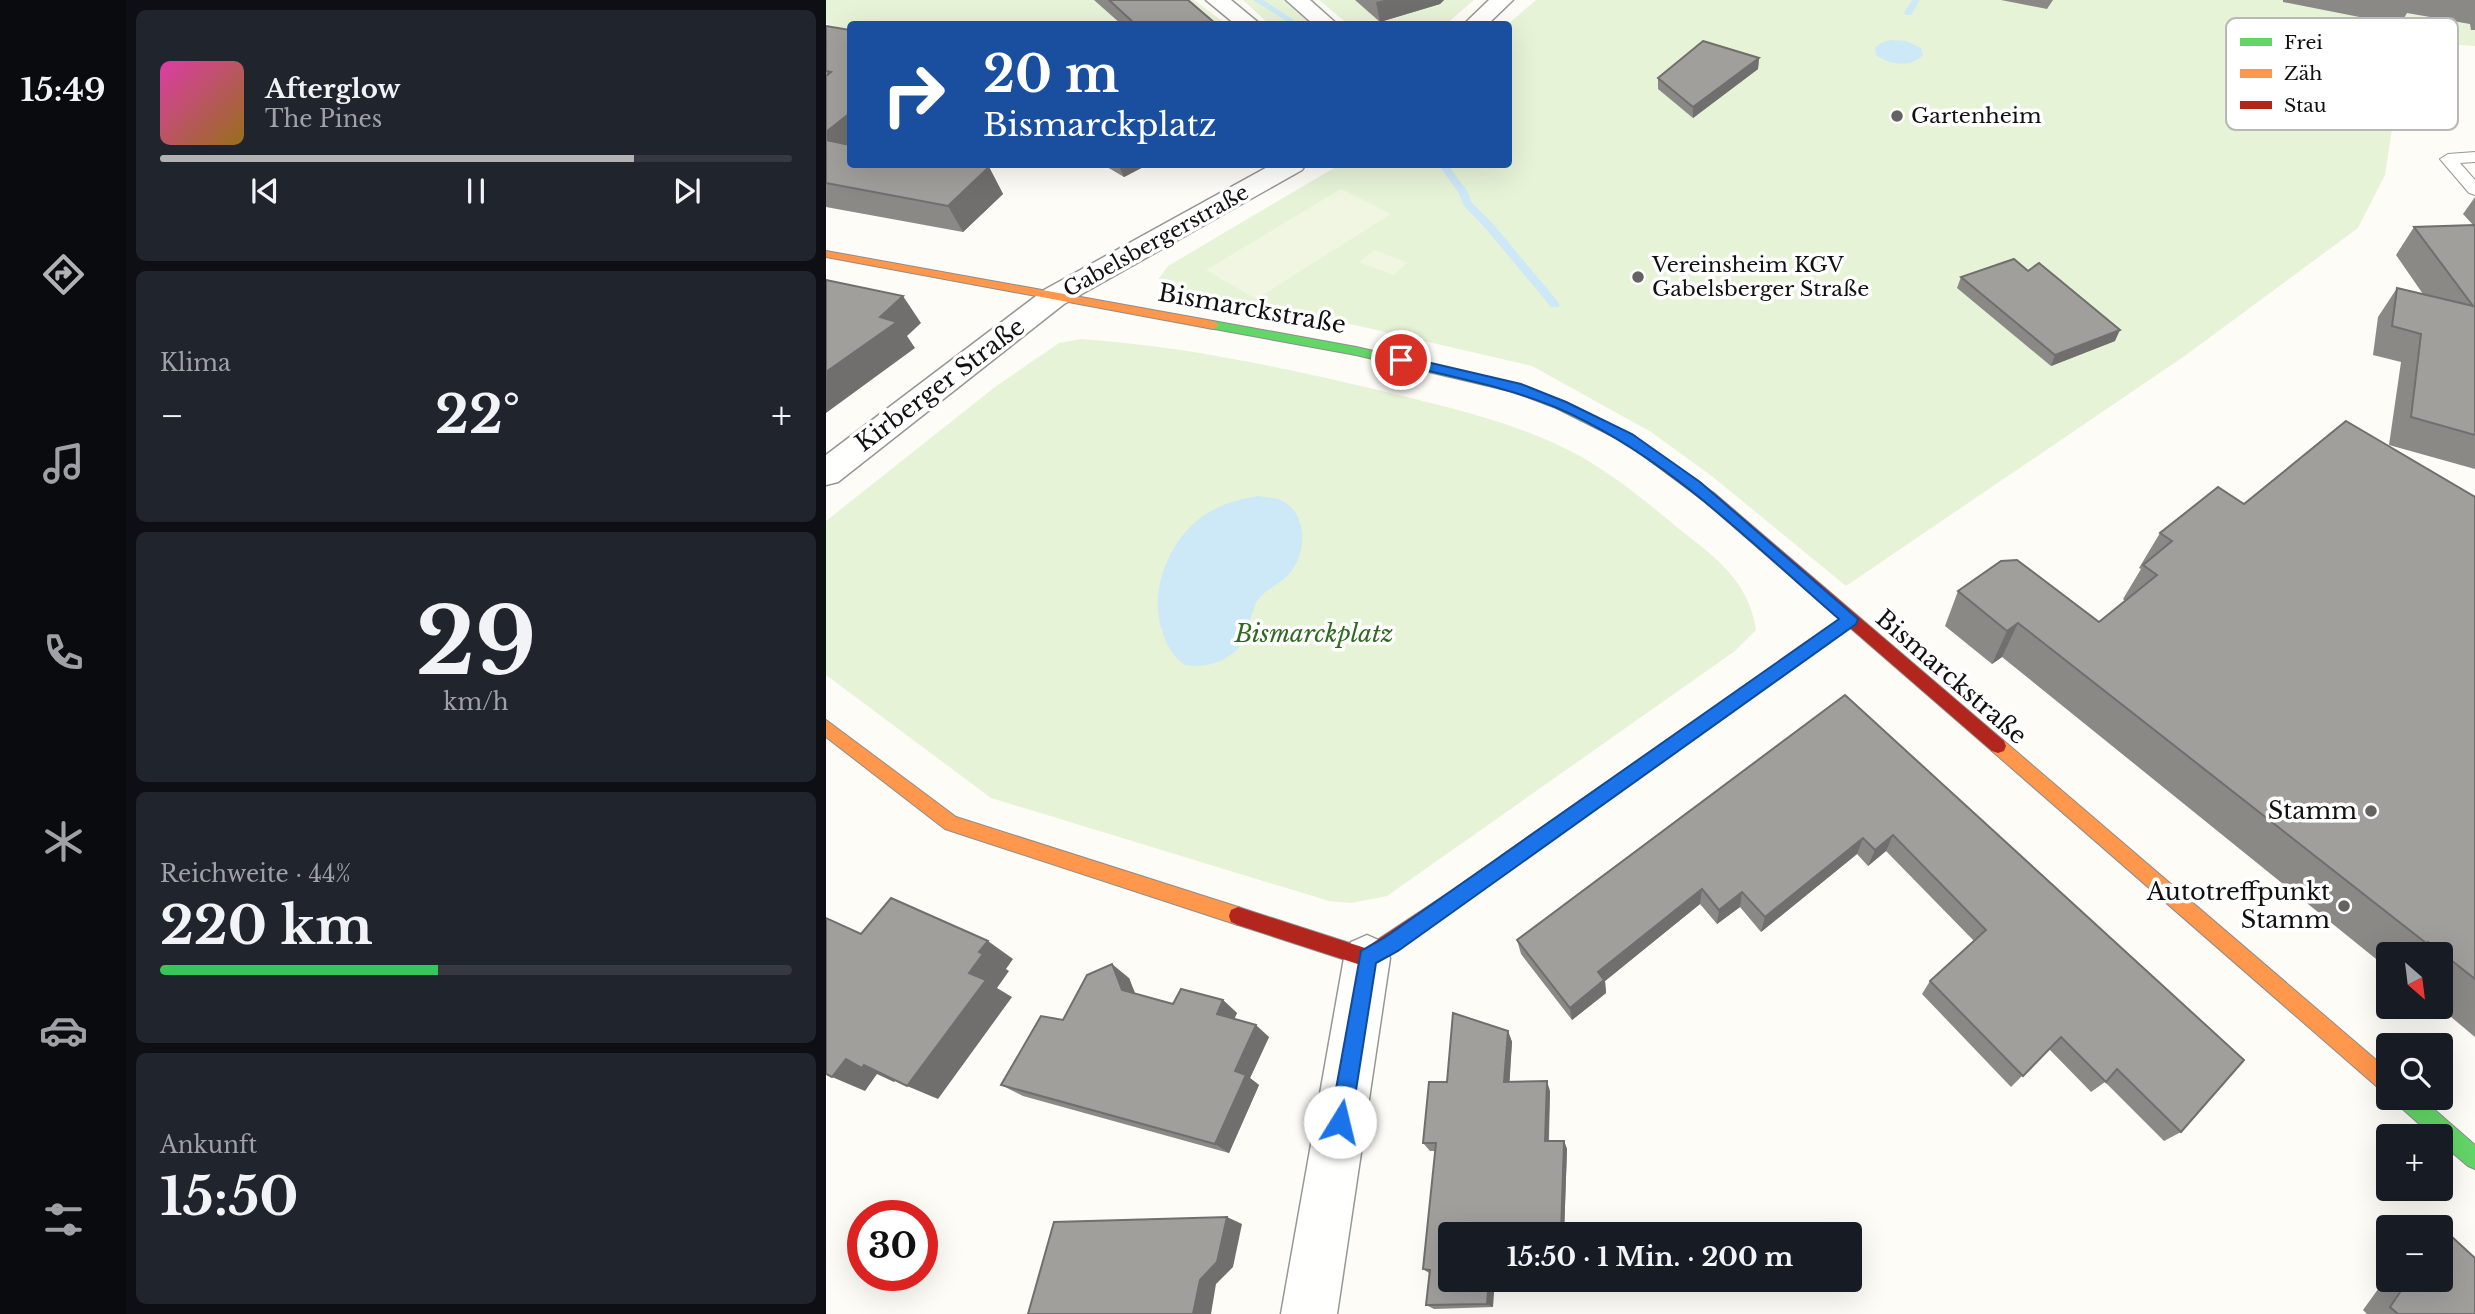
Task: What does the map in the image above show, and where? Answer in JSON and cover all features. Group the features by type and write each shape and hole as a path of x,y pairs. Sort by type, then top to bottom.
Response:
{"main road":[{"name":"Bismarckstraße","path":"826,254 1401,360 1517,388 1561,405 1627,437 1682,474 2376,1073"},
{"path":"826,727 951,823 1367,958 1391,944 1850,619"},
{"path":"2419,1110 2475,1159"}],"street":[{"path":"1217,0 1245,21"},
{"path":"1297,0 1322,21"},
{"path":"1478,21 1502,0"},
{"name":"Gabelsbergerstraße","path":"1054,297 1286,168"},
{"name":"Kirberger Straße","path":"826,473 1054,297"},
{"path":"1309,1314 1367,958"}],"lane":[{"path":"2475,157 2448,159 2475,190"}],"green space":[{"path":"826,0 1194,0 1222,21 847,21 847,58 826,33 836,26 826,24"},
{"path":"1243,0 1285,0 1311,21 1266,21"},
{"path":"1319,0 1474,0 1450,21 1344,21"},
{"path":"1536,0 2475,0 2475,46 2458,45 2458,18 2226,18 2226,130 2392,130 2385,175 2358,228 2186,355 1846,586 1713,477 1651,432 1532,366 1346,323 1175,290 1159,283 1159,278 1168,266 1334,168 1512,168 1512,21"},
{"path":"1341,189 1391,214 1256,299 1206,270"},
{"path":"1374,250 1408,263 1393,275 1359,262"},
{"name":"Bismarckplatz","path":"1081,339 1194,352 1304,373 1455,409 1557,444 1618,481 1717,560 1746,597 1756,630 1735,651 1387,896 1351,903 1329,901 991,798 826,675 826,521 995,387 1059,343"}],"water":[{"path":"1891,40 1906,41 1921,48 1923,55 1912,62 1900,64 1876,55 1875,48"},
{"path":"1257,496 1278,499 1288,504 1295,512 1302,532 1296,564 1286,577 1257,601 1247,633 1237,649 1214,663 1185,665 1169,648 1160,624 1158,608 1162,574 1177,543 1201,518 1225,504"}],"building":[{"path":"1109,0 1188,0 1212,21 1132,21"},
{"path":"826,26 847,30 847,115 826,132 826,76 831,72 826,71"},
{"path":"1703,41 1759,58 1693,107 1658,78"},
{"path":"826,140 847,144 847,168 988,168 948,206 826,183"},
{"path":"2475,225 2475,435 2411,417 2421,334 2392,326 2397,288 2473,306 2414,227"},
{"path":"2014,259 2028,271 2039,263 2120,330 2055,355 1961,277"},
{"path":"826,280 903,296 880,317 897,322 826,372"},
{"path":"2346,421 2475,497 2475,979 2454,962 2454,942 2425,942 2018,623 2007,631 1958,591 2001,561 2017,560 2099,622 2157,575 2143,565 2172,541 2160,533 2218,487 2244,504"},
{"path":"1845,695 2244,1060 2181,1132 2117,1069 2106,1082 2061,1037 2023,1076 1930,981 1986,930 1893,835 1875,850 1863,838 1765,917 1742,892 1719,910 1702,889 1598,972 1604,980 1570,1008 1517,940"},
{"path":"891,898 988,941 979,952 983,954 969,973 986,980 907,1086 846,1059 832,1077 826,1074 826,918 861,934"},
{"path":"1112,964 1122,990 1173,1004 1181,989 1223,1000 1217,1014 1256,1025 1235,1071 1246,1075 1215,1144 1001,1085 1041,1016 1063,1020 1087,975"},
{"path":"1453,1013 1508,1031 1504,1082 1547,1081 1545,1141 1564,1141 1561,1222 1438,1222 1438,1292 1488,1292 1487,1304 1426,1305 1430,1270 1423,1269 1436,1143 1423,1143 1429,1082 1447,1082"},
{"path":"1227,1217 1217,1262 1200,1280 1193,1314 1028,1314 1054,1222"},
{"path":"2453,1238 2475,1258 2475,1314 2398,1314 2390,1307 2400,1292 2453,1292"}],"waterway":[{"path":"1257,0 1291,21"},
{"path":"1908,13 1916,0"},
{"path":"1445,168 1463,192 1467,204 1490,227 1555,305"}],"traffic: fast":[{"path":"1213,325 1356,351 1517,388 1561,405 1631,440"},
{"path":"2419,1110 2475,1159"}],"traffic: slow":[{"path":"826,254 1213,325"},
{"path":"1507,862 1850,619"},
{"path":"826,727 951,823 1238,916"},
{"path":"1998,746 2376,1073"}],"traffic: jam":[{"path":"1631,440 1709,497 1998,746"},
{"path":"1238,916 1367,958 1507,862"}],"place":[{"name":"Gartenheim","path":"1897,116"},
{"name":"Vereinsheim KGV Gabelsberger Straße","path":"1638,277"},
{"name":"Stamm","path":"2371,811"},
{"name":"Autotreffpunkt Stamm","path":"2344,906"}],"route":[{"path":"1340,1122 1367,958 1391,944 1748,694 1850,619 1682,474 1627,437 1597,421 1517,388 1401,360"}]}
